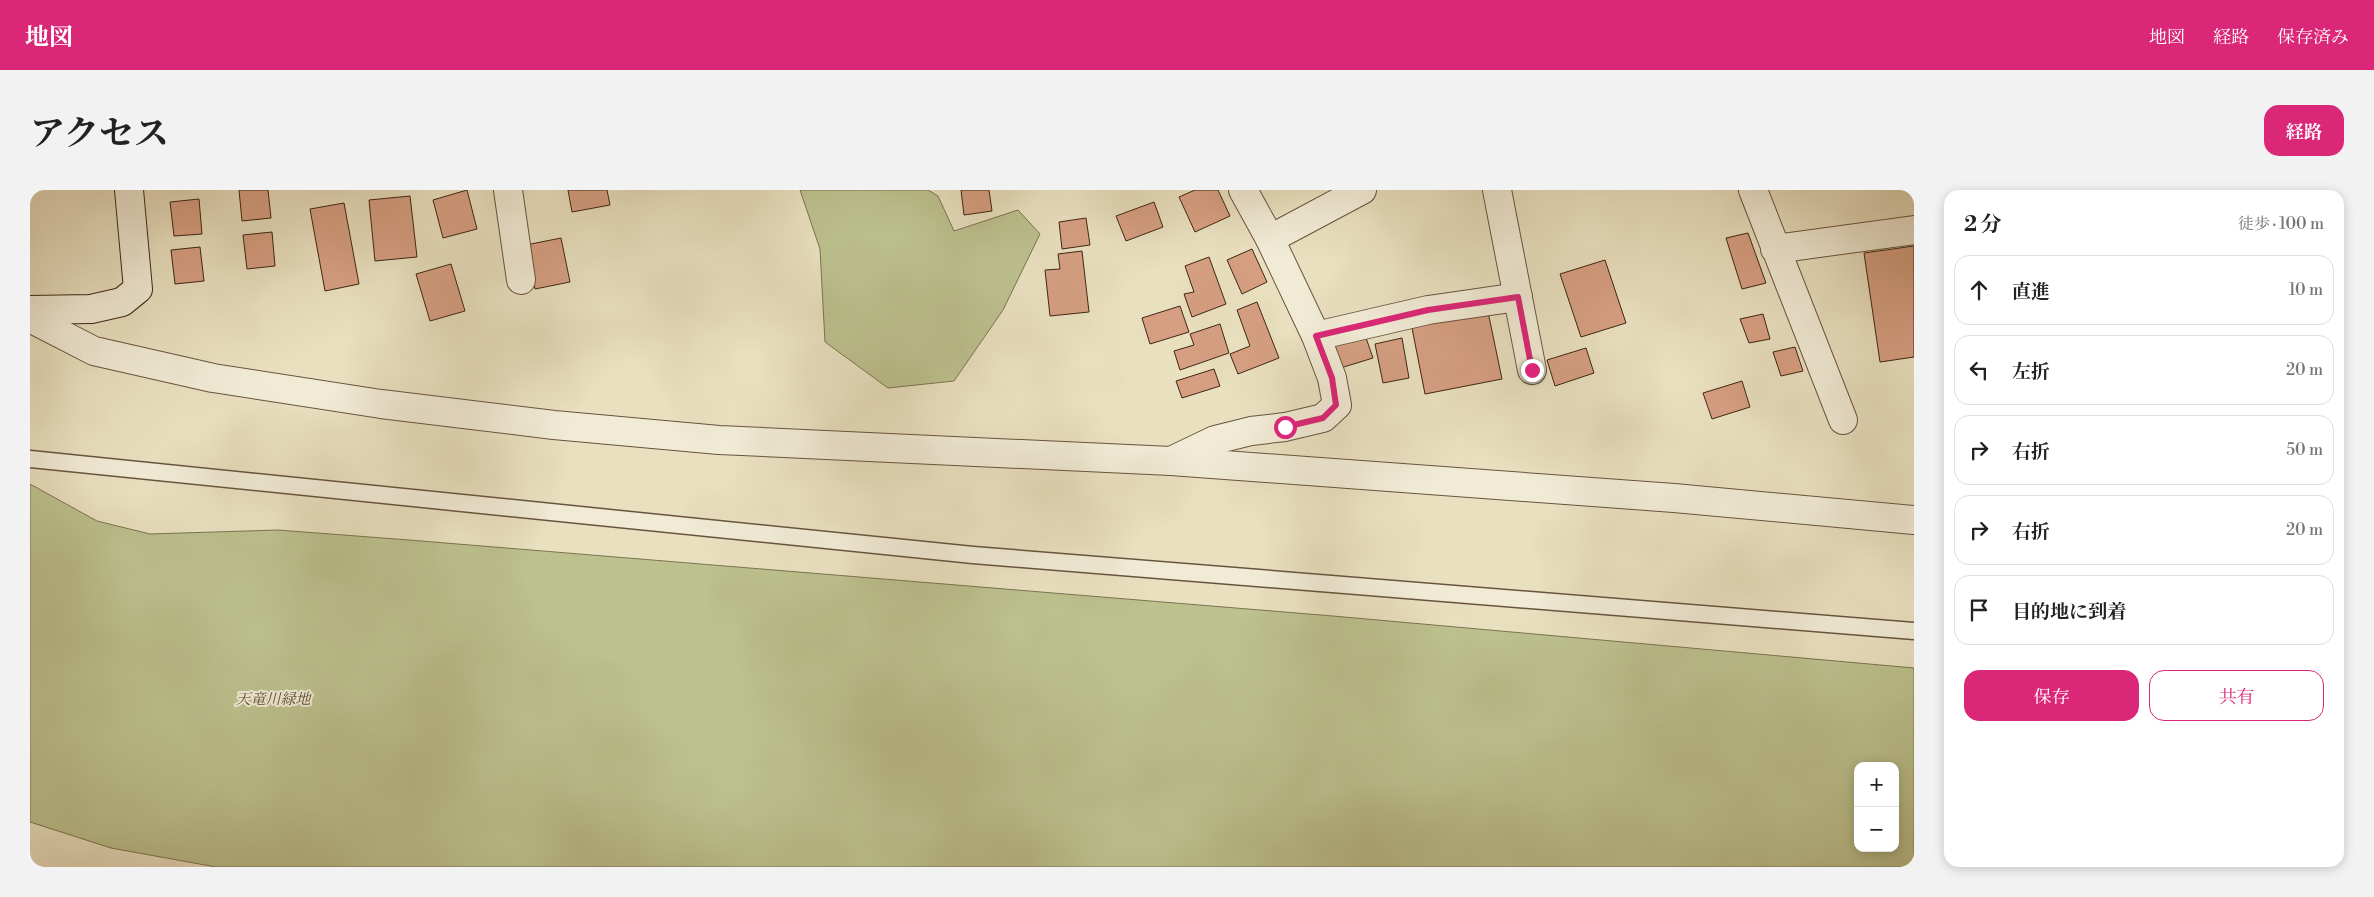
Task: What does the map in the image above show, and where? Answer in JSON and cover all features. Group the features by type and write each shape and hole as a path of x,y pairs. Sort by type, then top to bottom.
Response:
{"street":[{"path":"30,310 91,310 122,302 138,290 129,190"},
{"path":"508,190 521,280"},
{"path":"1172,461 1215,440 1251,431 1285,427 1323,418 1336,405 1332,378 1316,336 1270,238 1243,190"},
{"path":"1270,238 1362,190"},
{"path":"1497,190 1532,370"},
{"path":"1753,190 1843,420"},
{"path":"1776,248 1914,230"},
{"path":"1316,336 1428,310 1518,297"},
{"path":"30,318 94,351 213,378 391,405 554,425 719,440 1172,461 1674,498 1914,520"}],"lane":[{"path":"30,458 973,555 1914,631"}],"green space":[{"path":"800,190 928,190 938,196 954,231 1018,210 1040,234 1003,310 954,381 888,388 825,342 820,249"},
{"name":"天竜川緑地","path":"30,484 97,521 150,534 278,530 1333,616 1914,668 1914,867 216,867 111,848 30,822"}],"building":[{"path":"239,190 268,190 271,218 242,221"},
{"path":"467,190 477,229 443,238 433,200"},
{"path":"568,190 607,190 610,205 572,212"},
{"path":"961,190 989,190 992,211 964,215"},
{"path":"1195,190 1218,190 1230,216 1195,232 1179,197"},
{"path":"410,196 417,257 375,261 369,200"},
{"path":"199,199 202,234 174,236 170,202"},
{"path":"1154,202 1163,227 1126,241 1116,216"},
{"path":"344,203 359,284 325,291 310,209"},
{"path":"1086,218 1090,245 1062,249 1059,222"},
{"path":"272,232 275,266 247,269 243,235"},
{"path":"1748,233 1766,283 1742,289 1726,238"},
{"path":"561,238 570,282 535,289 526,245"},
{"path":"1914,246 1914,357 1880,362 1864,253"},
{"path":"200,247 204,281 175,284 171,250"},
{"path":"1252,249 1267,282 1242,294 1227,260"},
{"path":"1082,251 1089,312 1050,316 1045,270 1060,269 1058,254"},
{"path":"1209,257 1226,304 1192,317 1184,294 1194,292 1185,266"},
{"path":"1605,260 1626,323 1581,337 1560,274"},
{"path":"451,264 465,311 430,321 416,274"},
{"path":"1257,302 1279,358 1238,374 1230,354 1250,346 1237,310"},
{"path":"1180,306 1189,332 1150,344 1142,318"},
{"path":"1487,307 1502,379 1425,394 1411,323"},
{"path":"1763,314 1770,339 1749,343 1740,319"},
{"path":"1220,324 1229,353 1180,370 1174,351 1194,345 1190,334"},
{"path":"1364,332 1373,358 1334,370 1326,344"},
{"path":"1402,338 1409,378 1383,383 1375,344"},
{"path":"1795,347 1803,371 1781,376 1773,352"},
{"path":"1586,348 1594,373 1555,386 1547,360"},
{"path":"1214,369 1220,386 1182,398 1176,381"},
{"path":"1742,381 1750,407 1712,419 1703,393"}],"route":[{"path":"1285,427 1323,418 1336,405 1332,378 1316,336 1428,310 1518,297 1532,370"}]}
